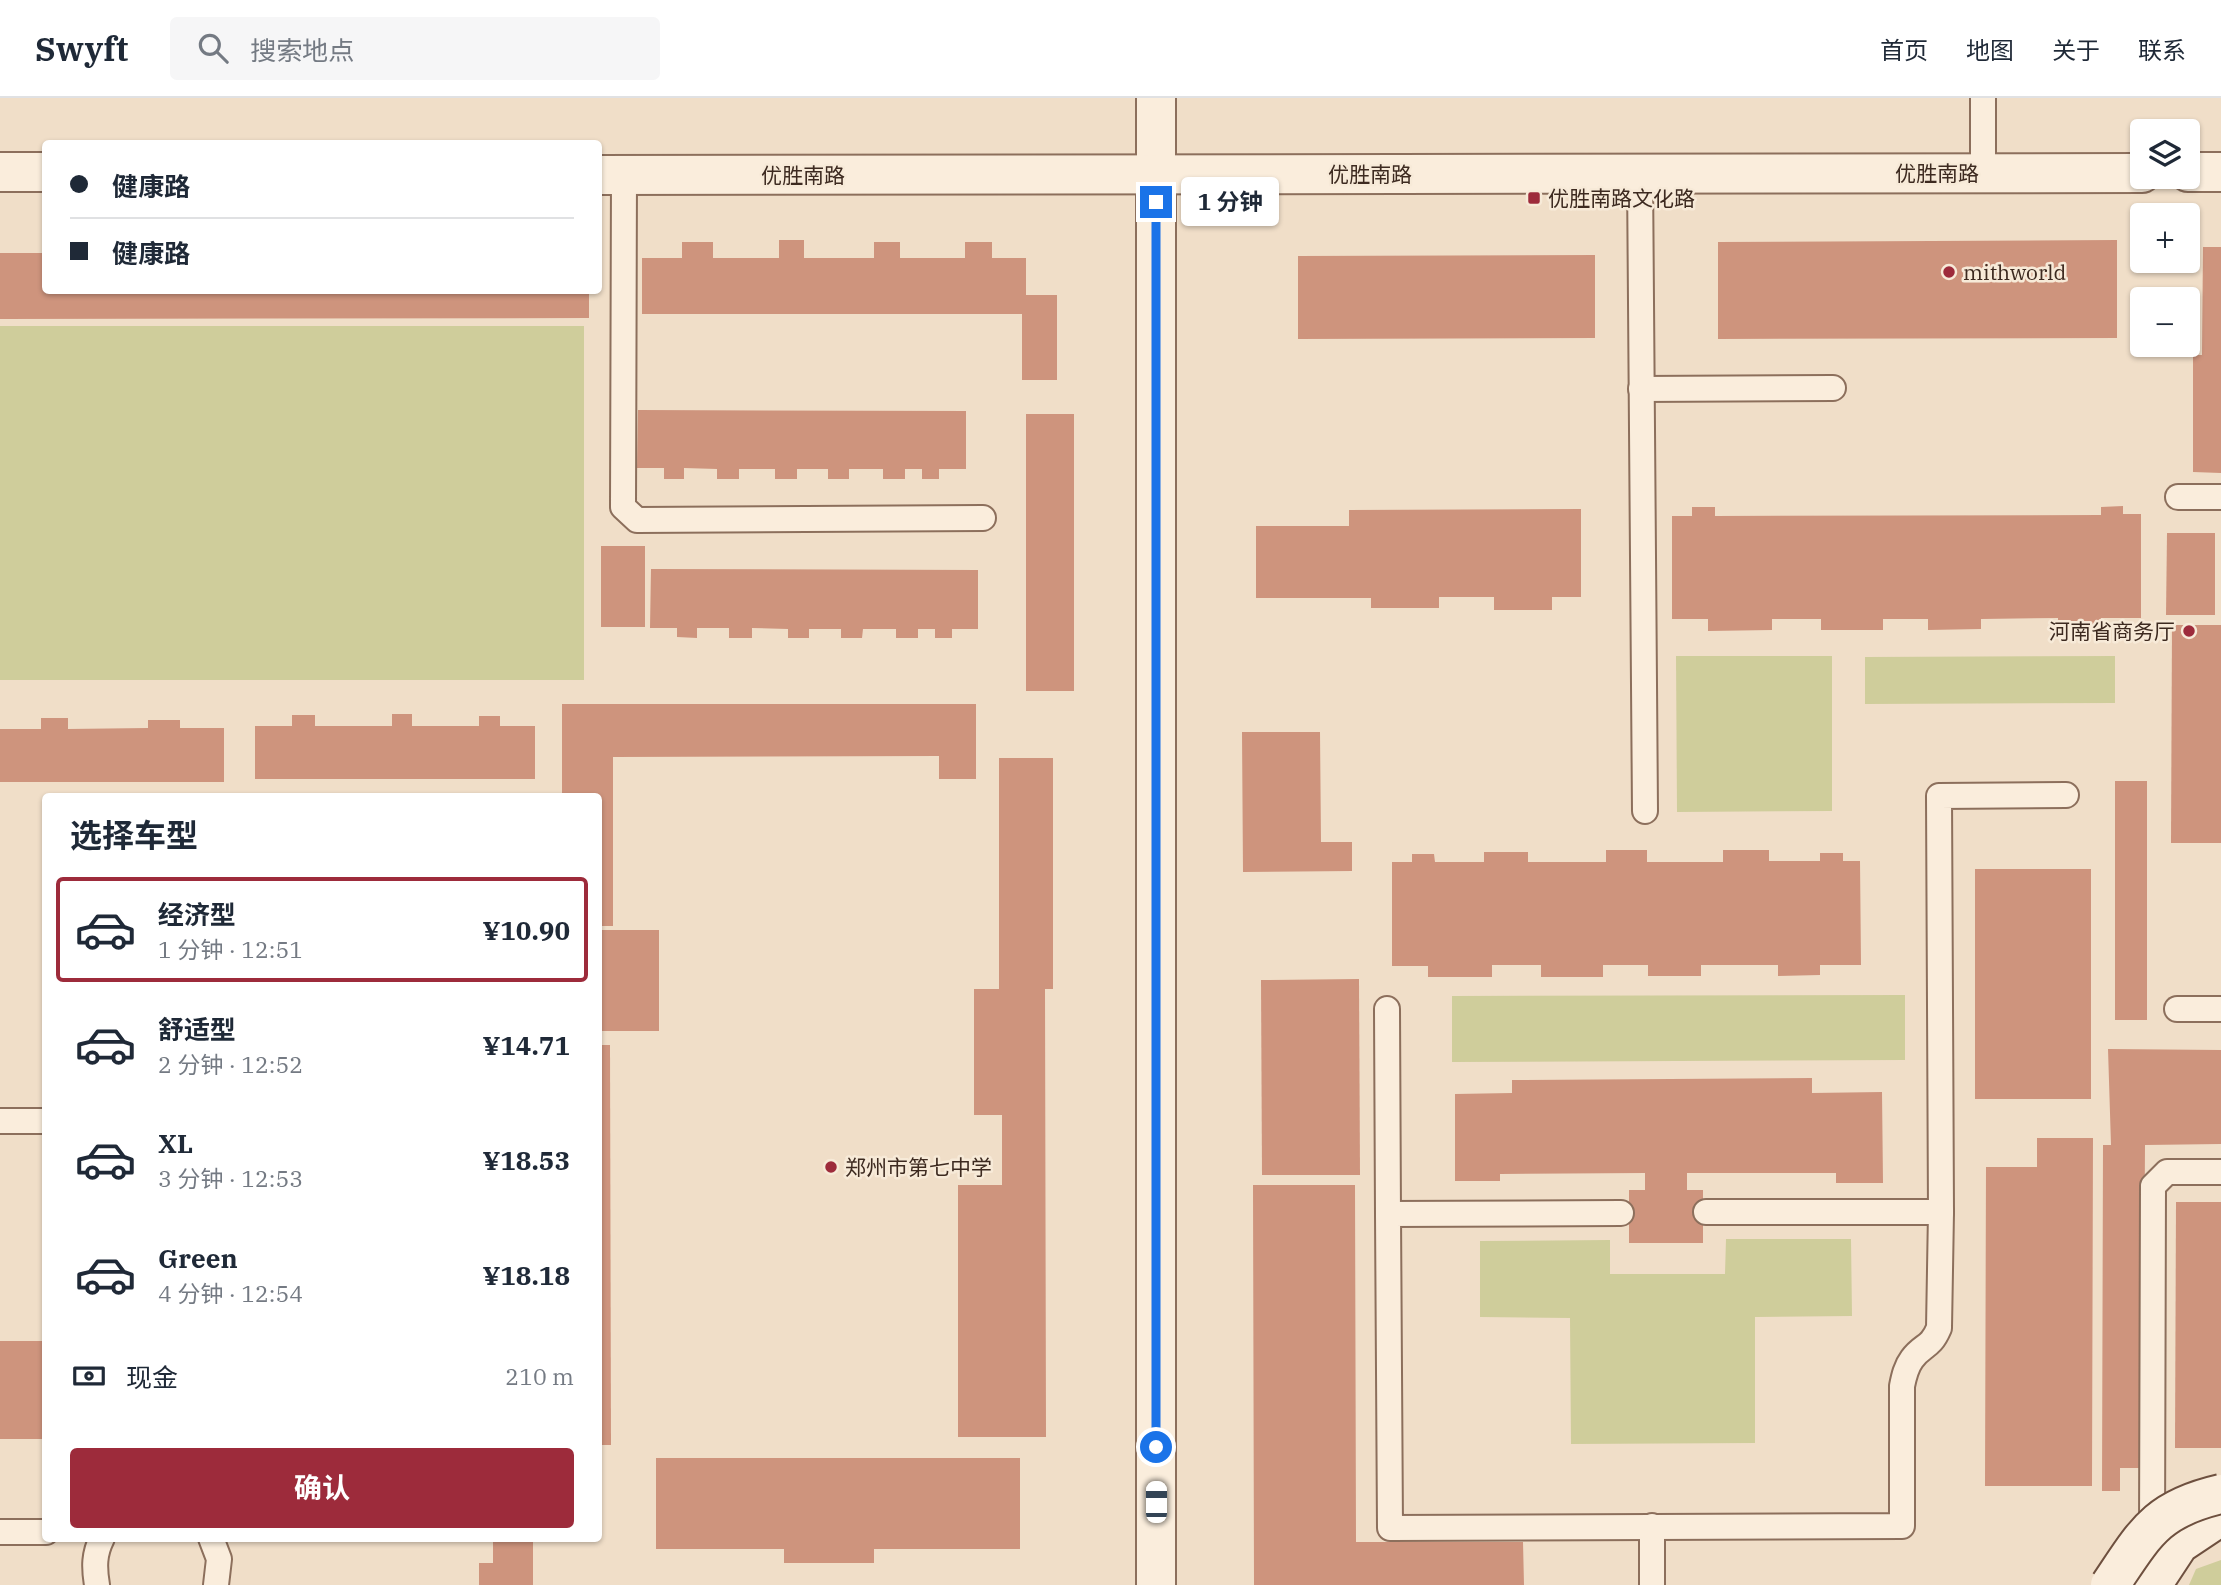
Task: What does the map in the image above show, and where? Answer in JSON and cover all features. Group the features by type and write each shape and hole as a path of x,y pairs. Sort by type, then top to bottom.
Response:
{"street":[{"path":"1156,98 1156,1585"},
{"path":"0,172 42,172"},
{"path":"2200,173 2221,172"},
{"name":"优胜南路","path":"611,175 2130,173"},
{"path":"2110,1585 2143,1535 2165,1516 2193,1501 2221,1494"},
{"path":"2152,1585 2179,1544 2221,1516"}],"lane":[{"path":"1983,98 1983,173"},
{"path":"611,175 623,508 637,520 983,518"},
{"path":"1640,175 1644,811"},
{"path":"1641,389 1833,388"},
{"path":"2179,497 2221,497"},
{"path":"1387,1009 1390,1528 1902,1525 1902,1386 1914,1356 1933,1342 1939,1328 1939,796 2066,795"},
{"path":"2177,1009 2221,1009"},
{"path":"0,1121 42,1121"},
{"path":"2152,1585 2153,1186 2167,1172 2221,1172"},
{"path":"1706,1212 1941,1212"},
{"path":"1388,1214 1621,1213"},
{"path":"1652,1526 1652,1585"},
{"path":"0,1532 42,1532"},
{"path":"96,1585 94,1568 100,1542"},
{"path":"213,1542 219,1559 216,1585"}],"shaded area":[{"path":"0,326 584,326 584,680 0,680"},
{"path":"1676,656 1832,656 1832,811 1677,812"},
{"path":"2115,656 2115,703 1865,704 1865,657"},
{"path":"1905,995 1905,1060 1452,1062 1452,996"},
{"path":"1726,1239 1851,1239 1852,1316 1755,1317 1755,1443 1571,1444 1570,1318 1480,1317 1480,1241 1610,1240 1610,1274 1725,1274"},
{"path":"2221,1560 2221,1585 2189,1585 2196,1569"}],"building":[{"path":"779,240 804,240 804,258 874,258 874,242 900,242 900,258 965,258 965,242 992,242 992,258 1026,258 1026,295 1057,295 1057,380 1022,380 1022,314 642,314 642,258 682,258 682,242 713,242 713,258 779,258"},
{"path":"2117,240 2117,338 1718,339 1718,242"},
{"path":"2203,247 2221,247 2221,473 2193,472 2193,357 2202,355"},
{"path":"0,253 42,253 42,294 589,294 589,318 0,319"},
{"path":"1595,255 1595,338 1298,339 1298,256"},
{"path":"638,410 966,411 966,469 939,469 939,479 922,479 922,469 905,469 905,479 883,479 883,469 849,469 849,479 828,479 828,469 797,469 797,479 775,479 775,469 739,469 739,479 717,479 717,469 684,468 684,479 664,479 664,468 637,468"},
{"path":"1026,414 1074,414 1074,691 1026,691"},
{"path":"2123,506 2123,514 2141,514 2141,618 2101,618 2101,629 2058,629 2058,618 1981,619 1981,629 1928,630 1928,619 1883,619 1883,630 1821,630 1821,619 1772,619 1772,630 1708,631 1708,619 1672,619 1672,516 1692,516 1692,507 1715,507 1715,516 2101,515 2101,507"},
{"path":"1581,509 1581,597 1552,597 1552,610 1494,610 1494,597 1439,597 1439,608 1371,608 1371,598 1256,598 1256,526 1349,526 1349,510"},
{"path":"2167,533 2215,533 2215,615 2166,615"},
{"path":"601,546 645,546 645,627 601,627"},
{"path":"651,569 978,570 978,629 952,629 952,638 935,638 935,629 918,629 918,638 896,638 896,629 863,629 862,638 841,638 841,629 809,629 809,638 788,638 788,629 752,628 752,638 729,638 729,628 697,628 697,638 677,637 677,628 650,628"},
{"path":"2172,625 2221,625 2221,843 2171,843"},
{"path":"562,704 976,704 976,779 939,779 939,756 613,757 613,926 602,926 602,793 562,793"},
{"path":"392,714 412,714 412,726 479,726 479,716 500,716 500,726 535,726 535,779 255,779 255,726 292,726 292,715 315,715 315,726 392,726"},
{"path":"41,718 68,718 68,729 148,728 148,720 180,720 180,728 224,728 224,782 0,782 0,729 41,729"},
{"path":"1242,732 1320,732 1321,842 1352,842 1352,871 1243,872"},
{"path":"999,758 1053,758 1053,989 1045,989 1046,1437 958,1437 958,1185 1002,1185 1002,1115 974,1115 974,989 999,989"},
{"path":"2115,781 2147,781 2147,1020 2115,1020"},
{"path":"1606,850 1647,850 1647,862 1723,862 1723,850 1769,850 1769,861 1820,861 1820,853 1843,853 1843,861 1860,861 1861,965 1820,965 1820,975 1778,976 1778,965 1701,965 1701,976 1648,976 1648,965 1603,965 1603,977 1541,977 1541,965 1492,965 1492,977 1428,977 1428,966 1392,966 1392,862 1412,862 1412,854 1434,854 1435,862 1484,862 1484,852 1528,852 1528,862 1606,862"},
{"path":"1975,869 2091,869 2091,1099 1975,1099"},
{"path":"602,930 659,930 659,1031 602,1031"},
{"path":"1359,979 1360,1175 1262,1175 1261,980"},
{"path":"602,1045 610,1045 611,1445 602,1445"},
{"path":"2108,1049 2221,1050 2221,1144 2145,1145 2143,1468 2120,1468 2120,1491 2102,1491 2103,1145 2111,1145"},
{"path":"1812,1078 1812,1093 1882,1092 1883,1183 1836,1183 1836,1173 1687,1173 1687,1190 1703,1190 1703,1243 1629,1243 1629,1190 1645,1190 1645,1173 1500,1174 1500,1181 1455,1181 1455,1094 1512,1093 1512,1080"},
{"path":"2037,1138 2093,1138 2092,1486 1985,1486 1986,1167 2037,1167"},
{"path":"1253,1185 1355,1185 1356,1542 1523,1542 1524,1585 1254,1585"},
{"path":"2176,1202 2221,1202 2221,1448 2175,1448"},
{"path":"0,1341 42,1341 42,1439 0,1439"},
{"path":"656,1458 1020,1458 1020,1549 874,1549 874,1563 784,1563 784,1549 656,1549"},
{"path":"493,1542 533,1542 533,1585 479,1585 479,1563 493,1563"}],"place":[{"name":"优胜南路文化路","path":"1534,198"},
{"name":"mithworld","path":"1949,272"},
{"name":"河南省商务厅","path":"2189,631"},
{"name":"郑州市第七中学","path":"831,1167"}],"route":[{"path":"1156,202 1156,1447"}]}
